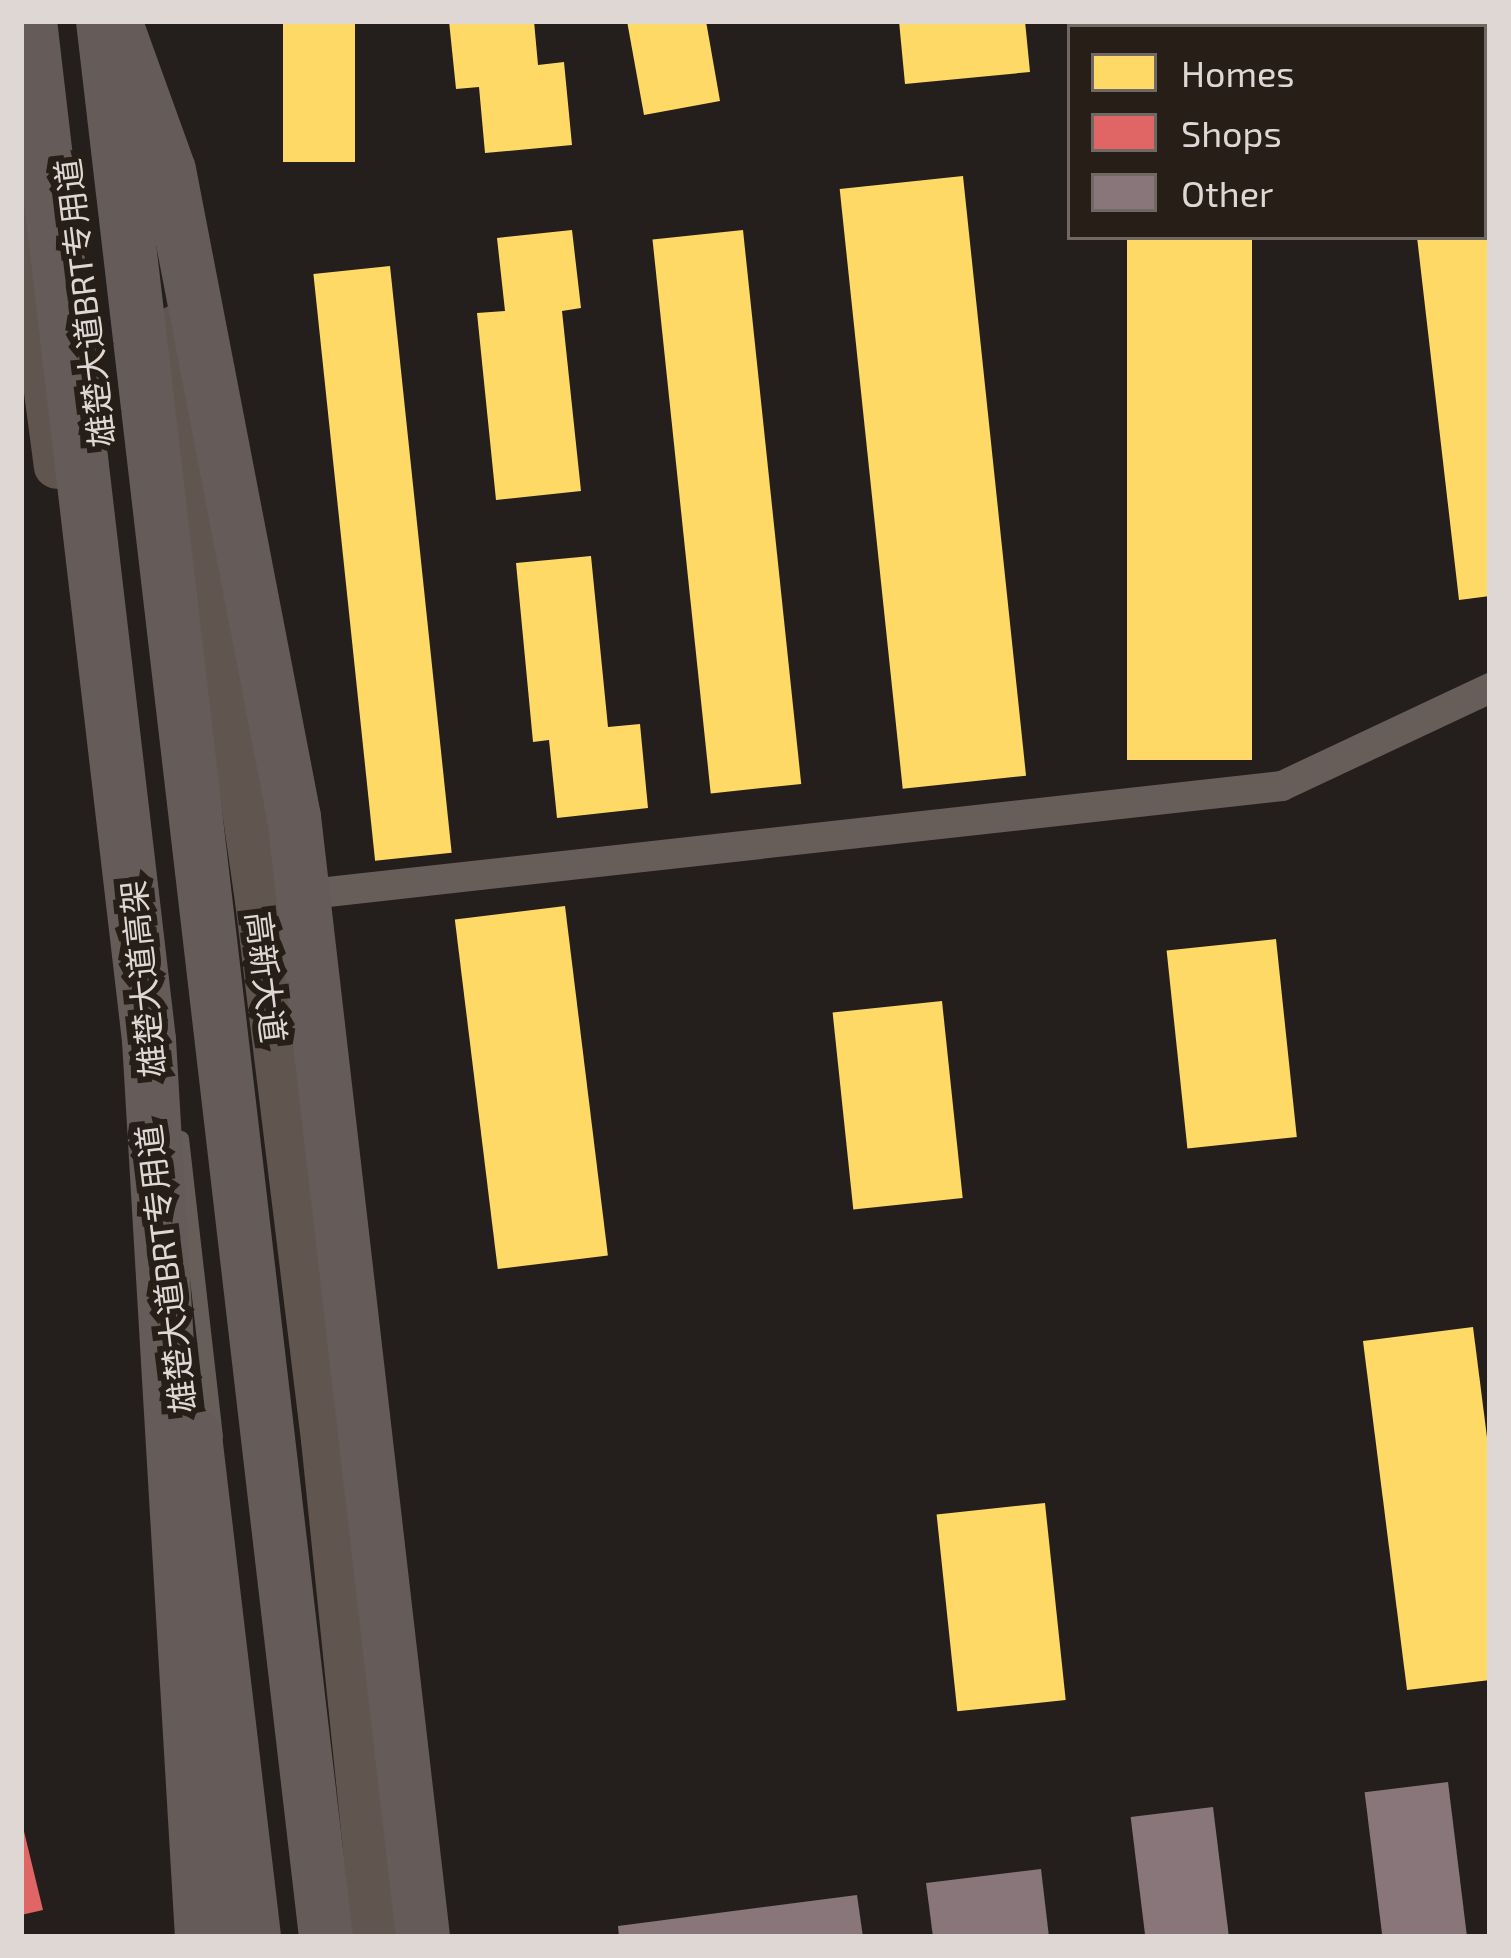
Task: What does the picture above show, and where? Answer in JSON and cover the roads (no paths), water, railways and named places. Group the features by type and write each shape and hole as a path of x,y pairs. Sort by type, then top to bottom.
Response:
{"highway":[{"name":"雄楚大道高架","path":"29,21 254,1937"},
{"name":"雄楚大道高架","path":"103,21 326,1937"},
{"path":"115,21 169,170 294,817 423,1937"},
{"path":"149,1040 202,1937"},
{"path":"298,1685 337,1937"}],"main road":[{"name":"高新大道","path":"131,21 256,901 323,1439 374,1937"},
{"path":"21,201 131,1042 236,1937"}],"street":[{"path":"256,901 1282,786 1490,688"}],"lane":[{"name":"雄楚大道BRT专用道","path":"212,1120 258,1520"},
{"name":"雄楚大道BRT专用道","path":"179,1124 218,1455"}]}
